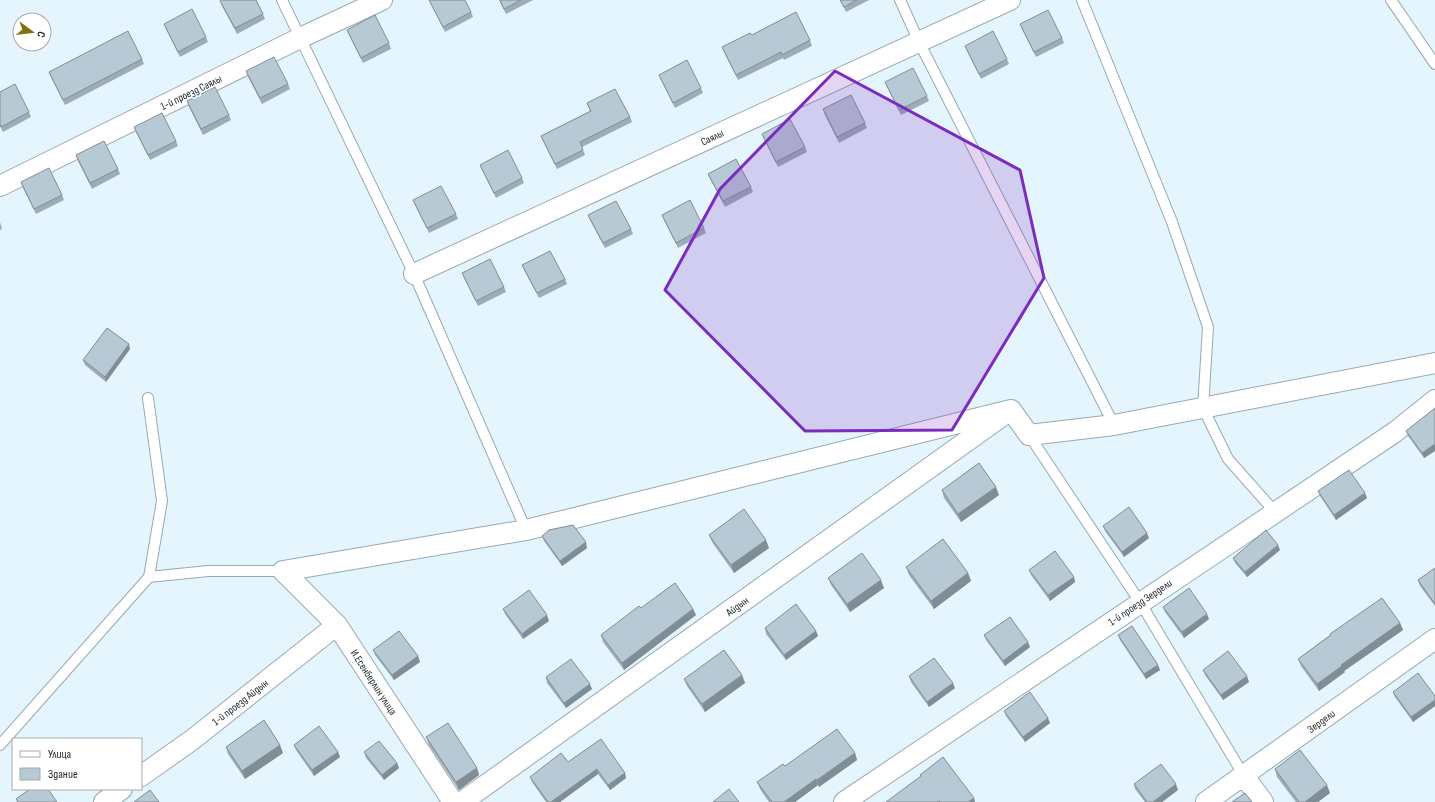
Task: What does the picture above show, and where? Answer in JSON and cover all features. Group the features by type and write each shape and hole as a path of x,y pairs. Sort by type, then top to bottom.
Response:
{"street":[{"name":"1-й проезд Саялы","path":"0,186 300,38 382,0"},
{"name":"Саялы","path":"414,274 1010,0"},
{"path":"283,571 526,530 1011,410 1029,435 1114,425 1435,363"},
{"name":"1-й проезд Зердели","path":"844,802 1395,432 1435,400"},
{"name":"Айдын","path":"462,802 1011,410"},
{"name":"И.Есенберлин улица","path":"283,571 337,625 453,802"},
{"name":"1-й проезд Айдын","path":"142,775 192,740 337,625"},
{"name":"Зердели","path":"1206,802 1435,638"},
{"path":"1244,776 1263,802"},
{"path":"104,802 121,790"}],"lane":[{"path":"282,0 414,274 526,530"},
{"path":"900,0 919,42 1114,425"},
{"path":"1082,0 1172,222 1208,327 1202,408 1228,459 1275,512"},
{"path":"1391,0 1435,64"},
{"path":"0,745 149,576 162,502 148,398"},
{"path":"1029,435 1140,602 1244,776"},
{"path":"149,576 208,571 283,571"}],"highlighted area":[{"path":"835,71 1020,170 1044,278 952,430 805,431 665,290 720,189"}],"building":[{"path":"256,0 263,14 235,28 220,1"},
{"path":"429,0 465,0 471,12 443,27"},
{"path":"500,0 521,0 504,9"},
{"path":"840,0 857,0 844,7"},
{"path":"192,9 206,37 178,52 164,24"},
{"path":"1048,10 1062,38 1034,52 1020,24"},
{"path":"796,12 810,40 782,55 781,52 736,75 722,47 750,33 752,35"},
{"path":"375,15 389,43 361,58 347,30"},
{"path":"128,31 142,59 63,100 49,72"},
{"path":"993,31 1007,59 979,74 965,46"},
{"path":"274,57 288,84 260,98 246,71"},
{"path":"687,60 701,88 673,103 659,75"},
{"path":"913,68 927,96 899,110 885,82"},
{"path":"15,84 29,112 1,127 0,92"},
{"path":"215,87 229,115 201,129 187,101"},
{"path":"615,89 630,117 580,142 583,150 555,164 541,136 591,111 587,103"},
{"path":"851,95 865,123 837,137 823,109"},
{"path":"162,113 176,141 148,155 134,127"},
{"path":"790,119 805,147 776,162 762,134"},
{"path":"104,141 118,169 90,183 76,155"},
{"path":"508,150 522,178 494,193 480,165"},
{"path":"736,159 751,187 723,201 708,174"},
{"path":"49,168 62,195 34,209 21,182"},
{"path":"441,186 456,214 427,228 413,200"},
{"path":"690,200 704,228 676,243 662,215"},
{"path":"616,201 631,229 603,243 588,215"},
{"path":"550,251 565,279 537,293 522,265"},
{"path":"490,259 504,287 476,301 462,273"},
{"path":"107,328 129,344 105,377 83,360"},
{"path":"1435,408 1435,444 1422,453 1406,431"},
{"path":"979,463 996,487 958,514 942,490"},
{"path":"1349,470 1365,493 1334,515 1318,491"},
{"path":"1129,507 1147,533 1122,552 1103,526"},
{"path":"744,509 766,540 731,565 709,535"},
{"path":"573,525 586,542 560,561 542,536 549,530"},
{"path":"1266,530 1278,545 1245,572 1233,558"},
{"path":"943,539 968,573 931,601 906,567"},
{"path":"1055,551 1074,577 1048,595 1029,570"},
{"path":"862,553 881,580 847,604 828,578"},
{"path":"1435,568 1435,604 1418,580"},
{"path":"675,583 693,609 622,663 601,635 639,606 641,608"},
{"path":"1189,588 1207,614 1182,632 1163,607"},
{"path":"529,590 547,615 522,634 503,609"},
{"path":"1382,598 1400,623 1317,684 1298,659 1331,635 1330,634"},
{"path":"796,604 816,631 784,655 765,628"},
{"path":"1010,617 1028,642 1003,661 984,635"},
{"path":"1132,626 1158,665 1144,674 1118,635"},
{"path":"399,631 418,656 392,675 373,650"},
{"path":"724,650 742,675 702,704 684,679"},
{"path":"1228,651 1247,676 1221,695 1203,670"},
{"path":"934,658 953,683 927,702 909,676"},
{"path":"571,659 590,684 564,703 546,677"},
{"path":"1418,673 1435,696 1435,700 1411,717 1393,692"},
{"path":"1030,692 1048,718 1023,737 1004,711"},
{"path":"264,720 280,745 242,771 226,747"},
{"path":"448,723 477,768 456,782 426,737"},
{"path":"319,726 338,752 312,770 294,745"},
{"path":"837,729 855,753 784,802 772,802 757,782 783,764 785,766"},
{"path":"601,739 625,773 608,785 597,769 551,802 548,802 530,777 561,753 568,762"},
{"path":"379,741 397,763 382,775 364,752"},
{"path":"1300,750 1327,785 1305,802 1299,802 1275,769"},
{"path":"943,757 974,798 968,802 886,802 921,776 920,775"},
{"path":"1161,764 1176,784 1153,802 1147,802 1134,784"},
{"path":"729,789 739,802 713,802"},
{"path":"29,790 49,790 57,802 18,802 16,799"},
{"path":"150,790 159,802 134,802"},
{"path":"1245,793 1252,802 1232,802"}]}
